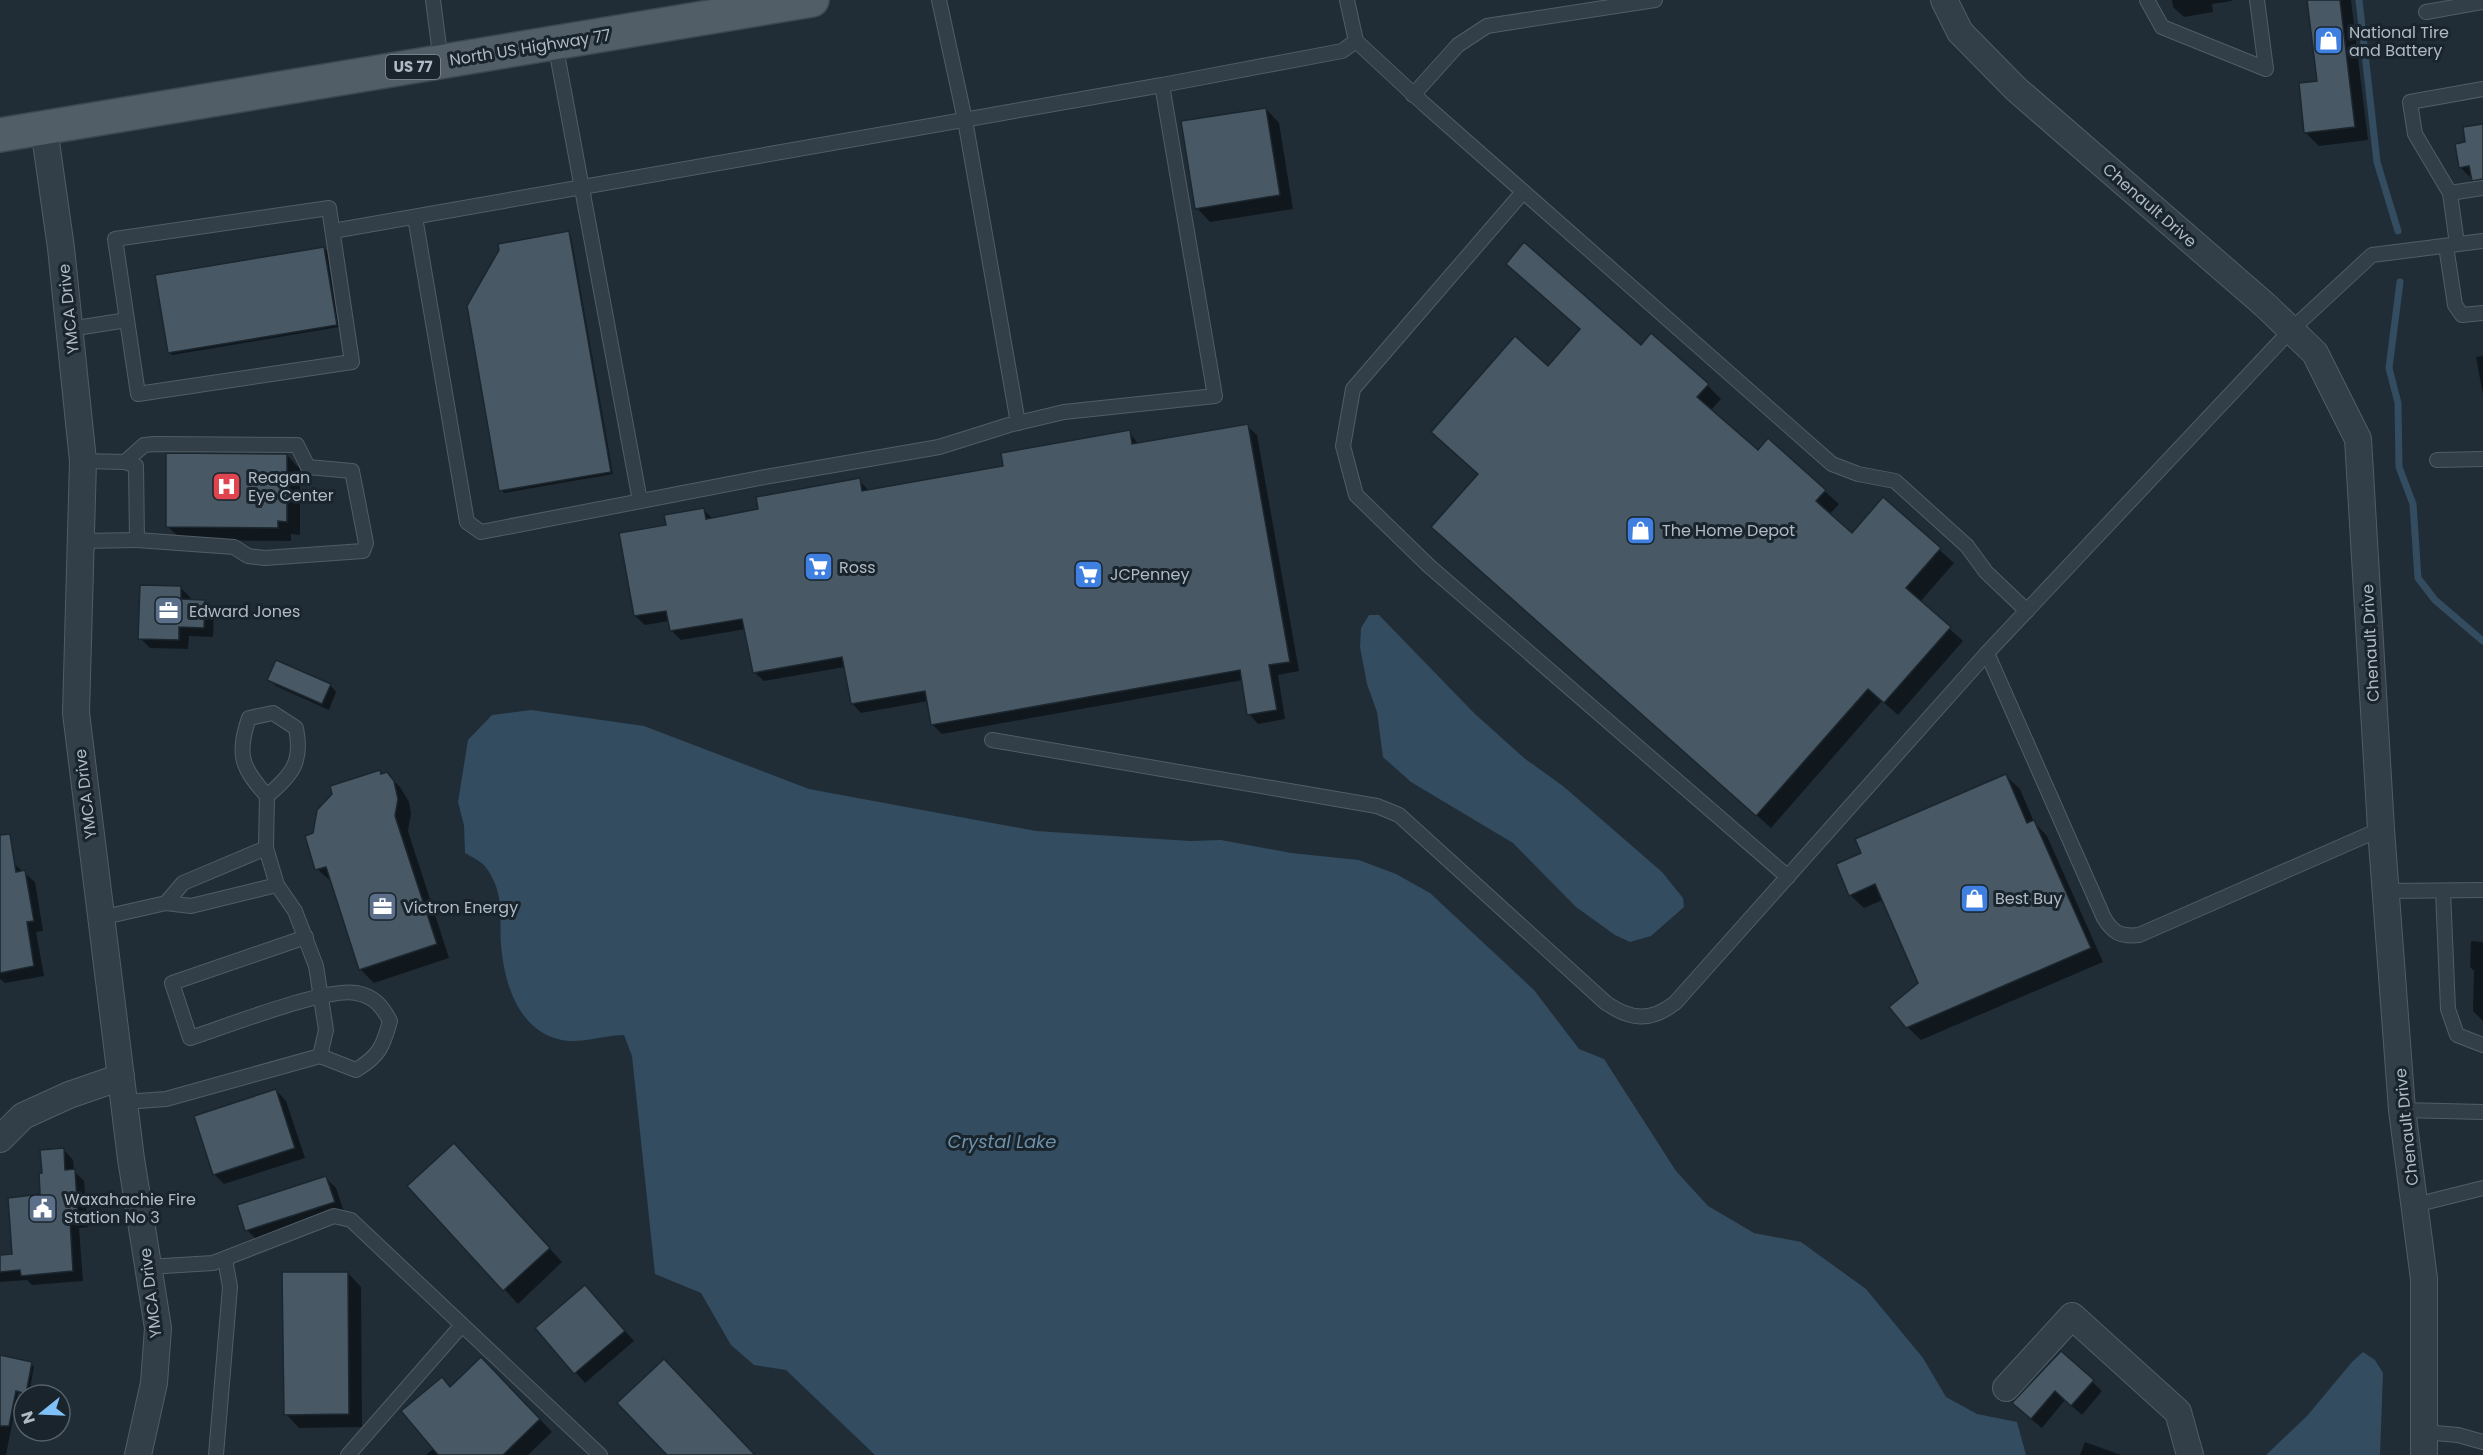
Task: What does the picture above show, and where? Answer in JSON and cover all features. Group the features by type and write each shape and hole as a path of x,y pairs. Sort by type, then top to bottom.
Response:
{"main road":[{"name":"North US Highway 77","path":"19,132 812,0"}],"street":[{"name":"Chenault Drive","path":"1944,0 1959,32 2016,89 2315,353 2358,439 2381,829 2402,1110 2424,1279 2424,1443"},
{"name":"YMCA Drive","path":"19,132 70,329 83,461 76,713 122,1089 158,1328 154,1383 138,1455"},
{"path":"0,1139 22,1116 69,1095 122,1089"},
{"path":"2006,1388 2072,1316 2178,1412 2190,1455"}],"lane":[{"path":"434,0 441,62"},
{"path":"939,0 965,120 1018,423"},
{"path":"1347,0 1356,41 1413,95 1832,464 1858,474 1896,481 1967,546 1986,572 2026,611"},
{"path":"1413,95 1458,45 1487,26 1655,0"},
{"path":"2147,0 2162,27 2266,69 2257,0"},
{"path":"2426,12 2483,2"},
{"path":"333,231 1162,85 1342,51 1356,41"},
{"path":"555,43 640,501"},
{"path":"415,217 467,522 481,532 939,447 1018,423 1084,409 1215,396 1162,85"},
{"path":"2483,89 2410,102 2415,134 2450,193 2455,305 2462,315 2483,312"},
{"path":"2450,193 2483,188"},
{"path":"1523,192 1353,389 1343,446 1356,495 1429,566 1788,877"},
{"path":"329,208 333,231 352,362 138,394 115,240 329,208"},
{"path":"992,740 1377,806 1399,814 1606,1003 1621,1013 1641,1019 1661,1013 1675,1003 1987,653 2291,330 2372,255 2483,241"},
{"path":"70,329 127,320"},
{"path":"80,541 137,540 234,547 248,556 265,558 363,551 366,543 352,471 308,467 297,446 144,445 125,462"},
{"path":"2437,460 2483,459"},
{"path":"83,461 125,462 136,466 137,540"},
{"path":"1987,653 2104,918 2112,931 2124,937 2139,935 2381,829"},
{"path":"267,796 290,777 300,748 296,728 273,713 249,718 240,742 247,774 267,796 266,848 277,885 296,911 316,966 326,1030 320,1056"},
{"path":"166,903 183,883 266,848"},
{"path":"100,918 166,903 191,906 277,885"},
{"path":"2386,891 2483,890"},
{"path":"2443,891 2448,1009 2457,1035 2477,1045 2483,1045"},
{"path":"122,1089 166,1099 320,1056 356,1070 375,1058 384,1043 390,1021 378,1002 356,992 321,996 190,1038 172,983 306,937"},
{"path":"2402,1110 2483,1112"},
{"path":"2415,1205 2483,1188"},
{"path":"148,1267 213,1263 334,1216 351,1220 600,1455"},
{"path":"216,1455 230,1287 225,1259"},
{"path":"348,1455 462,1325"},
{"path":"2424,1443 2458,1435 2483,1442"}],"water":[{"path":"1369,615 1379,615 1474,713 1524,758 1563,786 1662,872 1683,898 1684,907 1651,936 1630,942 1615,935 1576,907 1513,843 1411,782 1383,757 1377,712 1367,684 1360,647 1361,628"},
{"name":"Crystal Lake","path":"531,710 644,726 809,789 1036,831 1190,841 1221,840 1291,853 1359,860 1396,874 1430,893 1534,990 1579,1049 1604,1059 1676,1171 1708,1206 1754,1233 1801,1242 1866,1289 1923,1358 1946,1397 1977,1414 2017,1422 2026,1455 875,1455 786,1370 754,1365 731,1345 701,1293 655,1274 632,1056 624,1035 575,1041 552,1037 527,1020 511,992 503,960 499,897 493,879 485,866 465,853 464,825 458,802 468,740 492,715"},
{"path":"2363,1352 2375,1360 2383,1373 2380,1455 2266,1455 2307,1416"}],"building":[{"name":"National Tire and Battery","path":"2307,0 2340,0 2355,127 2304,133 2299,83 2317,81"},
{"path":"1266,108 1280,195 1195,209 1181,121"},
{"path":"2483,124 2483,179 2472,181 2469,166 2459,168 2455,144 2465,142 2463,127"},
{"path":"569,231 611,472 499,491 467,306 499,250 498,244"},
{"name":"The Home Depot","path":"1524,242 1641,345 1651,333 1709,384 1697,397 1758,450 1768,438 1826,490 1816,501 1852,533 1883,497 1941,548 1906,588 1951,627 1884,703 1868,689 1756,816 1431,527 1478,474 1431,432 1515,336 1548,366 1580,329 1506,264"},
{"path":"324,247 337,325 168,353 155,275"},
{"name":"JCPenney","path":"1248,424 1290,662 1269,665 1277,710 1247,715 1240,670 931,725 925,691 851,704 842,657 753,673 742,619 670,631 666,611 634,616 619,533 666,525 664,515 704,508 706,519 758,509 756,497 860,478 862,491 1003,466 1001,453 1130,430 1132,444"},
{"name":"Reagan Eye Center","path":"166,453 287,454 287,522 278,521 278,528 166,527"},
{"name":"Edward Jones","path":"140,585 181,586 181,599 205,600 204,628 179,627 179,640 138,639"},
{"path":"276,660 331,684 322,704 267,680"},
{"name":"Victron Energy","path":"380,770 381,774 387,772 394,781 398,799 395,816 437,944 359,970 326,867 315,870 305,836 313,833 317,810 332,794 330,786"},
{"name":"Best Buy","path":"2006,774 2027,823 2034,820 2091,948 1906,1028 1889,1007 1918,983 1875,884 1849,896 1836,864 1861,853 1855,839"},
{"path":"10,834 16,872 25,870 34,921 27,922 34,966 0,973 0,835"},
{"path":"276,1089 295,1148 213,1175 194,1116"},
{"path":"454,1143 550,1248 503,1291 407,1186"},
{"name":"Waxahachie Fire Station No 3","path":"64,1148 65,1170 75,1169 78,1217 70,1219 73,1271 21,1276 20,1270 0,1272 0,1255 12,1254 8,1198 40,1194 39,1173 42,1173 40,1150"},
{"path":"326,1176 335,1202 245,1231 237,1205"},
{"path":"282,1272 348,1272 349,1414 284,1415"},
{"path":"585,1285 625,1331 574,1374 535,1328"},
{"path":"2061,1351 2094,1380 2071,1406 2055,1391 2031,1419 2012,1403"},
{"path":"0,1355 32,1362 28,1383 12,1383 12,1411 9,1426 0,1426"},
{"path":"481,1357 540,1419 503,1455 438,1455 401,1411 442,1377 450,1387"},
{"path":"664,1359 755,1455 667,1455 617,1403"}],"waterway":[{"path":"2359,0 2377,162 2398,231"},
{"path":"2400,282 2389,368 2398,403 2399,467 2413,504 2418,578 2435,600 2483,641"}],"place":[{"name":"National Tire and Battery","path":"2328,41"},
{"name":"Reagan Eye Center","path":"227,486"},
{"name":"The Home Depot","path":"1641,530"},
{"name":"Ross","path":"818,567"},
{"name":"JCPenney","path":"1089,574"},
{"name":"Edward Jones","path":"168,611"},
{"name":"Best Buy","path":"1974,898"},
{"name":"Victron Energy","path":"382,907"},
{"name":"Waxahachie Fire Station No 3","path":"43,1208"}]}
